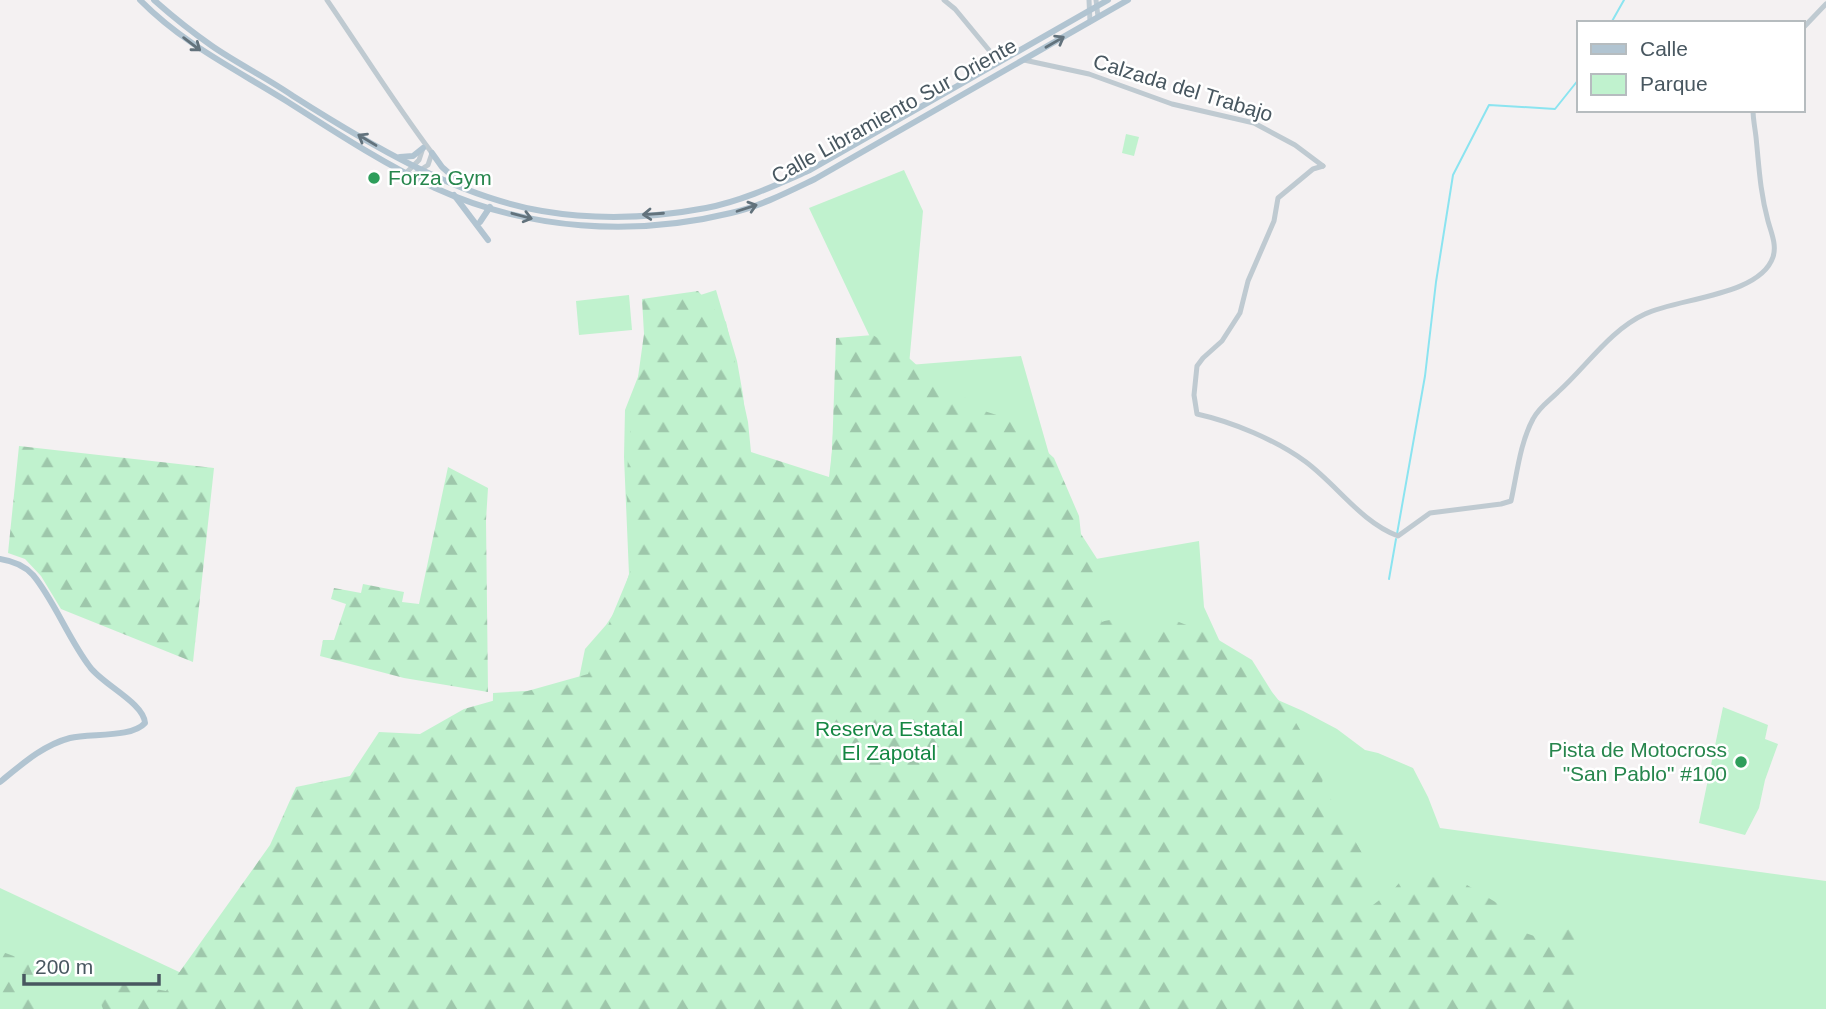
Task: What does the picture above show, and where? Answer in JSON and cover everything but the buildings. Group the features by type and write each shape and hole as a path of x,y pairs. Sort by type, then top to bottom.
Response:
{"main road":[{"name":"Calle Libramiento Sur Oriente","path":"140,0 203,52 408,174 454,195 535,219 614,227 658,226 731,213 761,203 815,179 1128,0"},
{"name":"Calle Libramiento Sur Oriente","path":"154,0 213,47 394,156 469,189 542,211 585,215 656,214 705,208 769,189 810,170 1096,4 1108,0"},
{"path":"1089,0 1090,22"},
{"path":"1096,4 1098,17"},
{"path":"394,156 413,156 423,145"},
{"path":"432,153 450,174 469,189"},
{"path":"454,195 488,240"},
{"path":"480,222 490,207"},
{"path":"0,559 16,563 32,575 90,668 142,711 145,723 136,730 72,737 59,741 31,757 0,782"}],"street":[{"path":"327,0 423,145 432,153 428,165 408,174"},
{"path":"944,0 955,9 998,61"},
{"path":"1805,26 1826,4"},
{"name":"Calzada del Trabajo","path":"1024,60 1089,74 1172,104 1254,123 1295,145 1323,166 1313,169 1278,198 1273,221 1248,281 1240,313 1222,341 1197,366 1194,395 1197,414 1254,435 1305,461 1373,524 1398,536 1430,513 1511,501 1528,428 1533,418 1540,407 1559,392 1599,350 1645,313 1729,290 1756,277 1767,268 1774,253 1774,243 1761,197 1753,112"},
{"path":"408,174 422,156 423,145"}],"green space":[{"path":"1126,134 1139,137 1134,156 1122,153"},
{"name":"Reserva Estatal El Zapotal","path":"904,170 923,211 909,365 1021,356 1053,468 1090,560 1199,541 1204,607 1220,642 1271,697 1337,729 1365,750 1413,768 1440,828 1826,881 1826,1009 489,1009 493,693 577,688 585,649 620,604 629,574 624,457 625,410 667,303 716,290 737,361 749,457 830,480 839,340 870,337 809,208"},
{"name":"Reserva Estatal El Zapotal","path":"698,291 726,322 748,422 751,452 829,477 836,338 873,335 910,359 943,389 966,398 978,409 1006,418 1019,426 1054,458 1079,516 1081,534 1101,565 1091,581 1076,575 1070,566 1060,567 1062,574 1084,591 1102,617 1102,622 1116,620 1157,630 1166,617 1207,633 1252,660 1295,721 1324,771 1322,784 1369,865 1369,908 1394,889 1409,871 1467,885 1502,906 1488,920 1537,937 1574,928 1579,1009 103,1009 90,977 166,991 270,845 296,787 350,776 379,732 420,734 464,709 588,674 634,563 626,491 629,442 644,334 642,299"},
{"path":"629,295 632,330 579,335 576,301"},
{"path":"19,446 214,468 193,662 61,609 41,576 25,559 8,553"},
{"path":"448,467 488,488 488,692 404,678 320,656 323,640 334,640 346,604 331,599 334,588 361,593 363,584 404,592 402,602 419,604"},
{"name":"Pista de Motocross \"San Pablo\" #100","path":"1723,707 1768,725 1765,739 1778,744 1765,780 1759,808 1745,835 1699,823"},
{"path":"0,888 258,1009 0,1009"},
{"path":"0,951 27,961 47,1009 0,1009"}],"waterway":[{"path":"1612,21 1624,0"},
{"path":"1397,534 1425,376 1453,175 1489,105 1555,109 1577,82"},
{"path":"1389,579 1396,539"}],"place":[{"name":"Forza Gym","path":"374,178"},
{"name":"Pista de Motocross \"San Pablo\" #100","path":"1741,762"}]}
